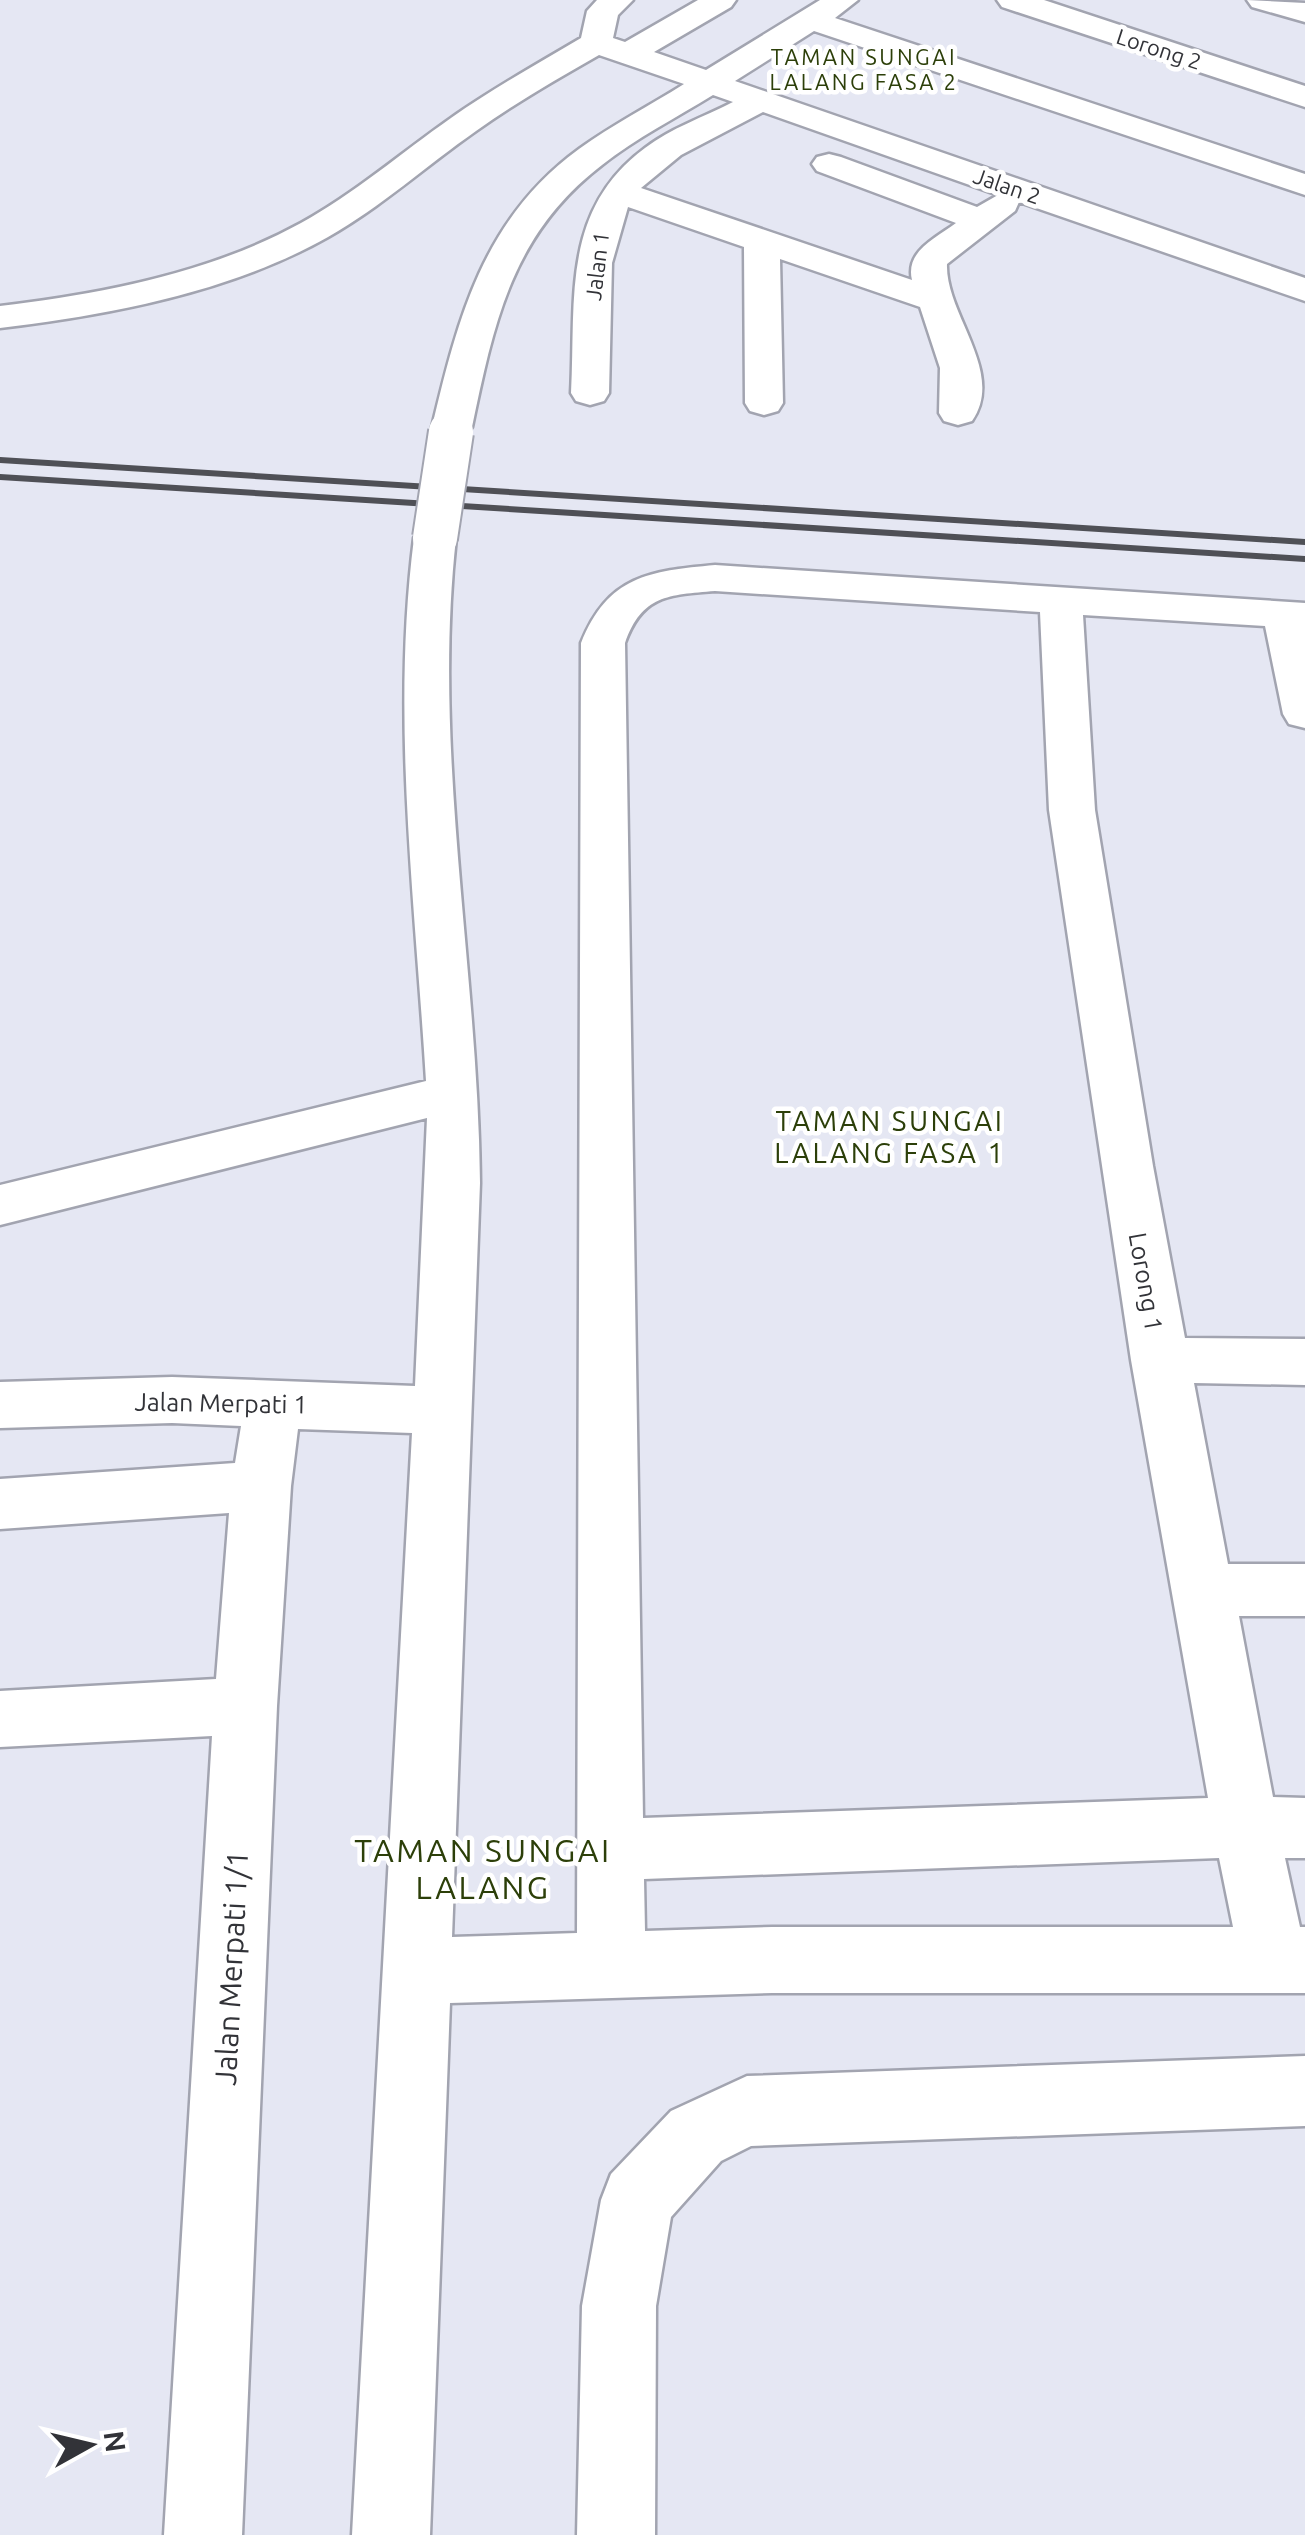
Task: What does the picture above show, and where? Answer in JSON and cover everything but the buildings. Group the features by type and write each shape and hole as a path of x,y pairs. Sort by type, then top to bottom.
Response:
{"street":[{"path":"612,49 603,11 618,0"},
{"path":"0,317 39,314 153,286 295,240 373,192 466,123 720,0"},
{"path":"391,2535 443,1411 453,1093 424,701 426,614 452,427 476,320 492,272 520,225 590,157 842,0"},
{"name":"Lorong 2","path":"1013,0 1305,97"},
{"path":"1263,0 1305,13"},
{"path":"811,20 1305,185"},
{"name":"Jalan 2","path":"612,49 1305,290"},
{"name":"Jalan 1","path":"590,394 596,241 618,192 637,170 661,152 759,102"},
{"path":"721,124 758,138"},
{"path":"795,152 981,220"},
{"path":"958,413 964,386 959,360 936,300 929,260 1022,191"},
{"path":"618,192 936,300"},
{"path":"762,240 764,403"},
{"path":"611,1966 604,643 616,612 639,594 673,582 701,579 1294,616 1305,714"},
{"name":"Lorong 1","path":"1061,599 1072,810 1159,1360 1204,1590 1275,1828 1289,1960"},
{"path":"0,1205 453,1093"},
{"path":"1159,1360 1305,1362"},
{"name":"Jalan Merpati 1","path":"0,1404 272,1402 443,1411"},
{"name":"Jalan Merpati 1/1","path":"204,2535 245,1706 260,1486 272,1402"},
{"path":"0,1504 260,1486"},
{"path":"1204,1590 1305,1590"},
{"path":"0,1719 245,1706"},
{"path":"610,1850 1275,1828"},
{"path":"417,1972 772,1960 1289,1960"},
{"path":"616,2535 619,2306 637,2200 696,2136 748,2110 1305,2092"}],"railway":[{"path":"0,460 1305,542"},
{"path":"0,477 1305,559"}],"district":[{"name":"TAMAN SUNGAI LALANG FASA 2","path":"864,70"},
{"name":"TAMAN SUNGAI LALANG FASA 1","path":"890,1137"},
{"name":"TAMAN SUNGAI LALANG","path":"483,1870"}]}
